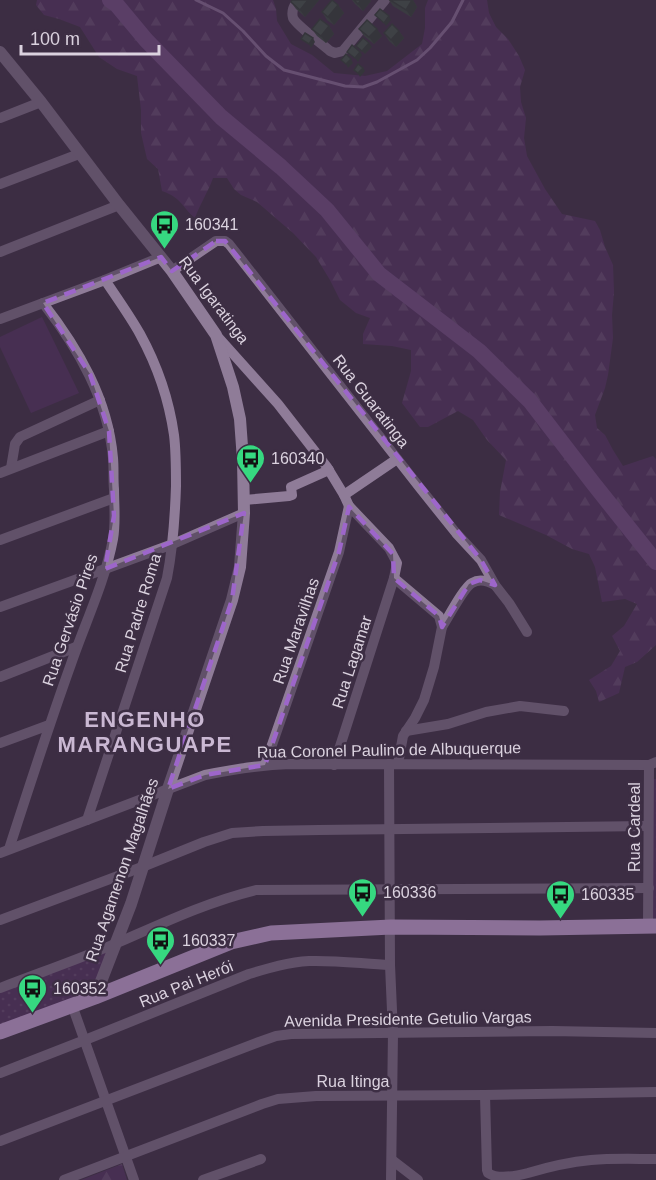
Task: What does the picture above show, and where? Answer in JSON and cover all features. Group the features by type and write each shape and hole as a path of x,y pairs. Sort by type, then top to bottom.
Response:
{"main road":[{"path":"0,1032 95,997 231,942 252,936 291,931 391,927 652,926"}],"street":[{"path":"298,0 292,11 294,21 335,53 339,53 348,46 385,0"},
{"name":"Rua Igaratinga","path":"0,52 172,271 216,335 278,404 329,470 346,501 389,548 396,560 395,573"},
{"path":"0,118 41,102"},
{"path":"0,184 79,154"},
{"path":"0,252 119,205"},
{"name":"Rua Guaratinga","path":"172,271 216,241 225,241 229,244 456,533 481,560 527,632"},
{"path":"0,319 161,257"},
{"name":"Rua Padre Roma","path":"87,820 167,578 173,544 176,471 174,436 167,400 140,334 105,280"},
{"name":"Rua Gervásio Pires","path":"5,851 105,570 113,538 113,456 100,400 90,374 43,303"},
{"name":"Rua Agamenon Magalhães","path":"95,997 131,904 232,600 240,567 244,500 240,419 233,387 216,335"},
{"path":"11,468 15,444 20,437 100,400"},
{"path":"0,473 109,431"},
{"path":"346,501 397,459"},
{"path":"244,500 292,495 291,486 329,470"},
{"path":"0,540 114,498"},
{"name":"Rua Maravilhas","path":"265,765 339,552 346,501"},
{"path":"0,607 173,544 244,513"},
{"path":"395,573 439,616 442,627"},
{"name":"Rua Lagamar","path":"334,765 395,573"},
{"path":"392,1180 393,1033 389,830 393,764 406,731 424,700 434,667 442,627 469,584 480,580 495,585"},
{"path":"0,677 76,647"},
{"path":"406,731 448,724 486,712 520,706 564,711"},
{"path":"0,743 49,725"},
{"name":"Rua Coronel Paulino de Albuquerque","path":"5,851 205,775 240,767 652,763"},
{"name":"Rua Cardeal","path":"652,763 648,826 652,926"},
{"path":"0,920 232,833 648,826"},
{"path":"0,988 116,943 179,915 231,896 256,890 649,888"},
{"name":"Rua Pai Herói","path":"0,1073 249,974 310,961 390,965"},
{"path":"72,1005 134,1180"},
{"name":"Avenida Presidente Getulio Vargas","path":"0,1141 276,1036 552,1031 656,1033"},
{"name":"Rua Itinga","path":"64,1180 278,1099 656,1092"},
{"path":"485,1095 487,1170 492,1176 520,1175 594,1160 656,1159"},
{"path":"203,1180 261,1159"},
{"path":"392,1160 418,1180"}],"highlighted area":[{"path":"216,241 225,241 481,560 495,585 480,580 469,584 442,627 439,616 394,578 393,554 349,507 339,552 265,765 205,775 168,789 232,600 244,513 105,569 114,516 109,431 90,374 43,303 161,257 172,271"}],"green space":[{"path":"37,0 273,0 277,21 291,44 312,55 334,73 365,76 387,71 422,44 425,8 428,0 487,0 489,13 496,27 508,39 525,70 520,87 521,102 526,118 524,138 527,156 562,214 595,221 613,265 613,338 605,388 595,415 597,428 605,435 623,466 653,456 656,459 656,645 637,662 625,667 619,693 599,702 596,691 589,680 611,666 620,651 612,636 624,626 637,604 625,599 602,602 595,567 589,554 572,549 499,515 500,492 506,460 487,440 473,420 458,411 428,427 420,427 402,403 411,371 411,350 363,344 363,334 370,318 356,313 340,300 316,257 293,233 257,202 241,195 227,178 213,178 195,218 178,199 162,191 158,169 147,159 141,133 137,76 117,69 99,57 80,27 44,15 36,5"},
{"path":"42,317 79,393 31,413 0,347 0,337"},
{"path":"653,779 656,779 656,918 652,918"},
{"path":"112,947 95,997 0,1032 0,989"},
{"path":"122,1164 127,1180 81,1180"}],"building":[{"path":"292,0 308,0 300,10 291,2"},
{"path":"332,0 338,5 328,17 322,12"},
{"path":"390,0 412,0 406,10"},
{"path":"380,9 389,16 384,23 375,15"},
{"path":"320,19 329,26 321,36 312,29"},
{"path":"367,20 377,29 369,37 359,29"},
{"path":"392,24 399,31 391,40 384,33"},
{"path":"305,33 313,38 309,44 301,39"},
{"path":"363,38 369,43 362,51 356,46"},
{"path":"352,45 360,52 355,58 347,52"},
{"path":"346,54 351,59 346,64 341,60"},
{"path":"358,64 363,68 358,73 354,70"}],"waterway":[{"path":"110,0 221,117 281,167 327,210 379,274 479,351 530,401 656,562"},
{"path":"196,0 223,13 266,56 284,70 345,86 363,87 417,60 452,22 463,0"}],"place":[{"name":"160341","path":"164,250"},
{"name":"160340","path":"250,484"},
{"name":"160336","path":"362,918"},
{"name":"160335","path":"560,920"},
{"name":"160337","path":"161,966"},
{"name":"160352","path":"32,1014"}],"district":[{"name":"ENGENHO MARANGUAPE","path":"145,732"}]}
